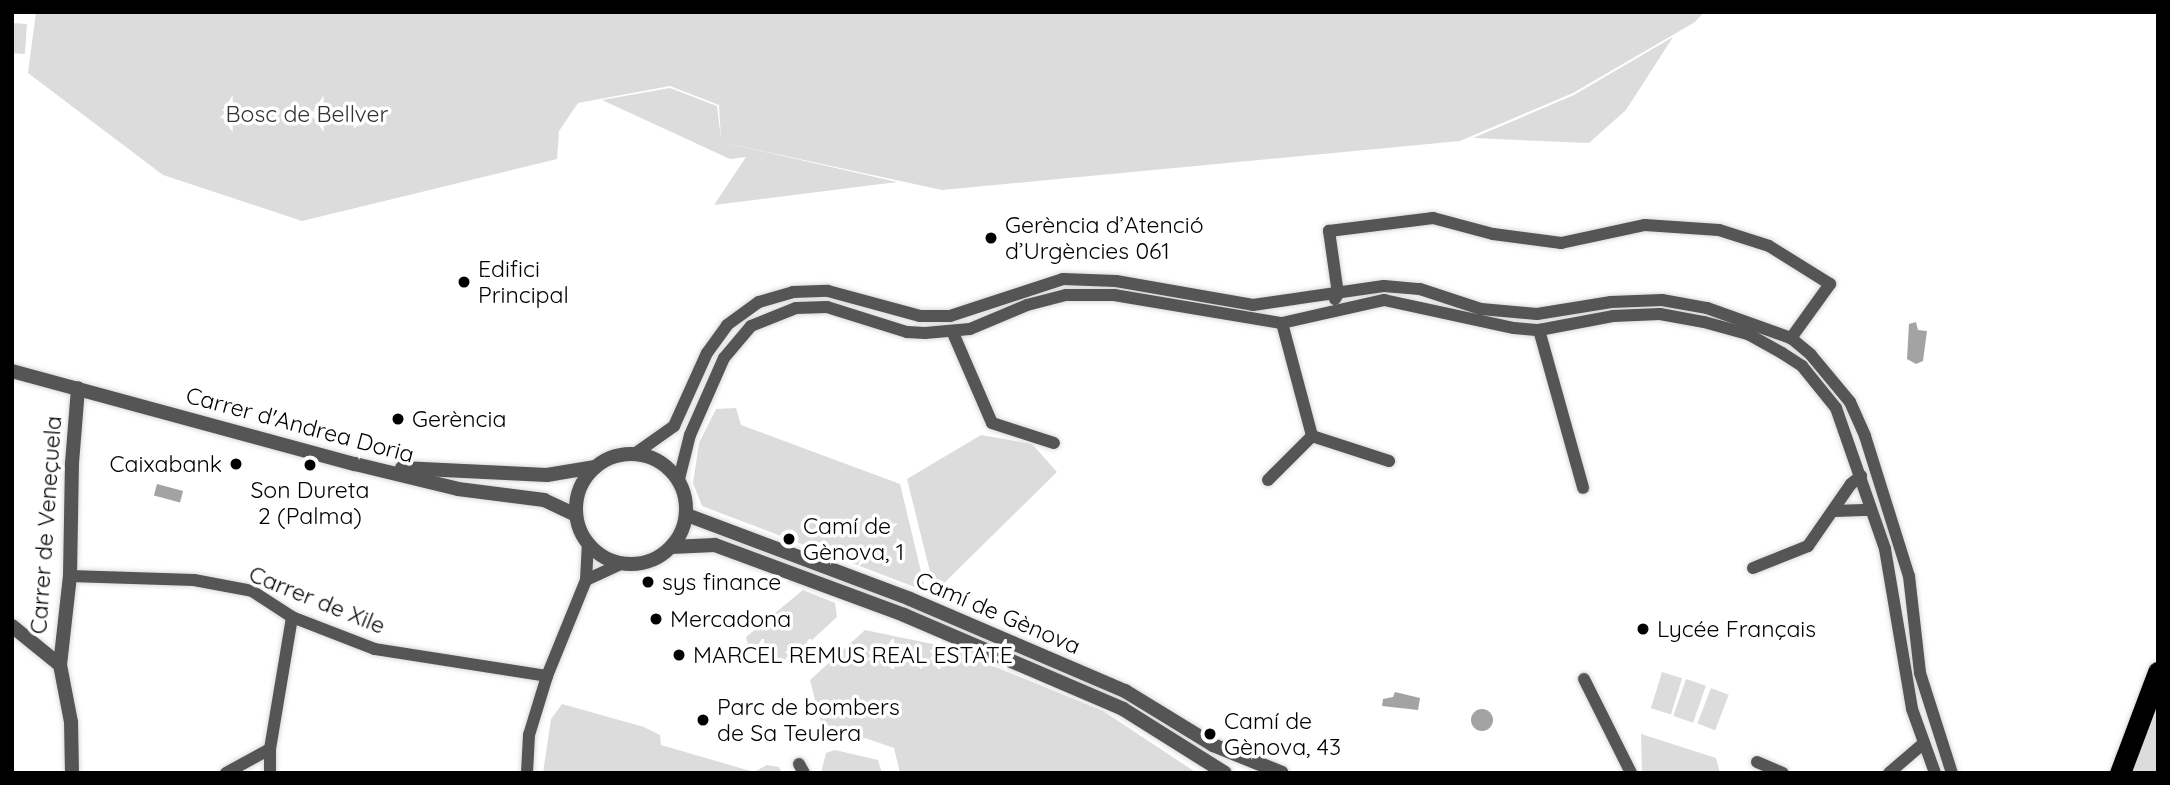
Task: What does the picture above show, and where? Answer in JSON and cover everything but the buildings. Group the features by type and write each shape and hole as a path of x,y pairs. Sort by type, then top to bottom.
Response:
{"highway":[{"path":"2120,773 2158,671"}],"street":[{"path":"1282,323 1300,309 1334,300 1338,294 1329,230 1433,218 1493,234 1561,243 1645,225 1719,230 1769,246 1830,284 1791,338"},
{"path":"355,464 548,475 595,467 613,456 636,453 661,440 674,426 707,353 727,326 750,307 793,292 828,291 895,312 950,316 1063,279 1115,281 1229,302 1280,304 1384,286 1420,289 1482,309 1537,314 1611,302 1662,300 1707,308 1753,321 1791,338 1819,363 1850,402 1865,436 1902,553 1922,684 1952,773"},
{"path":"586,580 623,564 657,558 671,547 687,514 679,479 690,435 724,359 742,335 766,317 796,308 827,307 907,332 953,333 1066,295 1114,295 1282,323 1384,300 1477,322 1539,330 1613,316 1660,314 1748,334 1801,366 1823,389 1849,437 1893,579 1905,675 1935,773"},
{"path":"953,333 965,320 1005,306 1008,298"},
{"path":"1229,302 1240,311 1265,313 1282,323 1312,436"},
{"path":"1482,309 1489,315 1539,330 1559,317 1596,311 1611,302"},
{"path":"895,312 903,320 932,323 953,333 992,422 1054,443"},
{"path":"1539,330 1583,488"},
{"name":"Carrer d'Andrea Doria","path":"12,371 355,464 458,489 516,493 544,500 576,515"},
{"name":"Carrer de Veneçuela","path":"72,773 71,722 60,665 70,576 78,388"},
{"path":"1753,568 1808,546 1861,476 1863,457 1850,402"},
{"path":"1312,436 1389,461"},
{"path":"1268,480 1312,436"},
{"path":"636,453 666,465 679,479"},
{"path":"595,467 580,488 576,515 588,542 607,558 623,564"},
{"path":"1861,476 1873,489 1888,538 1902,553"},
{"path":"1834,511 1871,510"},
{"name":"Camí de Gènova","path":"687,514 910,599 1113,686 1213,744 1282,773"},
{"path":"527,773 529,736 547,676 586,580 588,542"},
{"name":"Camí de Gènova","path":"671,547 715,545 904,615 1123,709 1225,773"},
{"name":"Carrer de Xile","path":"70,576 194,580 252,591 292,617 375,649 547,676"},
{"path":"270,773 270,749 292,617"},
{"path":"12,626 60,665"},
{"path":"1584,678 1631,773"},
{"path":"1889,773 1924,743"},
{"path":"226,773 270,749"},
{"path":"1757,762 1783,773"}],"green space":[{"name":"Bosc de Bellver","path":"36,12 1704,12 1695,22 1573,93 1460,141 942,190 721,142 897,182 714,205 746,157 730,159 602,100 670,88 717,106 721,139 719,105 670,86 578,103 559,131 557,159 302,221 163,175 28,73"},
{"path":"12,23 27,24 25,54 12,53"},
{"path":"1673,37 1626,110 1589,143 1473,138 1574,95"},
{"path":"736,408 741,425 900,484 924,584 920,589 702,506 693,483 699,443 716,409"},
{"path":"981,435 1032,444 1057,472 935,592 907,479"},
{"path":"803,590 835,603 837,617 789,661 749,649 746,637"},
{"path":"865,630 947,647 1103,711 1197,773 900,773 894,748 821,723 810,680"},
{"path":"1662,672 1682,678 1671,714 1651,708"},
{"path":"1686,679 1706,686 1693,723 1673,716"},
{"path":"1711,688 1729,695 1715,730 1697,723"},
{"path":"2158,694 2158,773 2126,773"},
{"path":"562,704 644,727 660,735 661,745 754,772 767,765 779,767 782,773 543,773 551,719"},
{"path":"1641,734 1716,758 1720,773 1642,773"},
{"path":"835,750 878,760 882,773 821,773 826,753"}],"shaded area":[{"path":"1916,322 1918,330 1927,331 1923,361 1916,364 1907,359 1909,324"},
{"path":"157,484 183,491 180,503 154,496"},
{"path":"1395,692 1420,698 1418,710 1382,706 1383,699 1393,697"},
{"path":"1482,709 1490,712 1493,720 1490,728 1482,731 1474,728 1471,720 1474,712"}],"place":[{"name":"Gerència d’Atenció d’Urgències 061","path":"991,238"},
{"name":"Edifici Principal","path":"464,282"},
{"name":"Gerència","path":"398,419"},
{"name":"Caixabank","path":"236,464"},
{"name":"Son Dureta 2 (Palma)","path":"310,465"},
{"name":"Camí de Gènova, 1","path":"789,539"},
{"name":"sys finance","path":"648,582"},
{"name":"Mercadona","path":"656,619"},
{"name":"Lycée Français","path":"1643,629"},
{"name":"MARCEL REMUS REAL ESTATE","path":"679,655"},
{"name":"Parc de bombers de Sa Teulera","path":"703,720"},
{"name":"Camí de Gènova, 43","path":"1210,734"}]}
